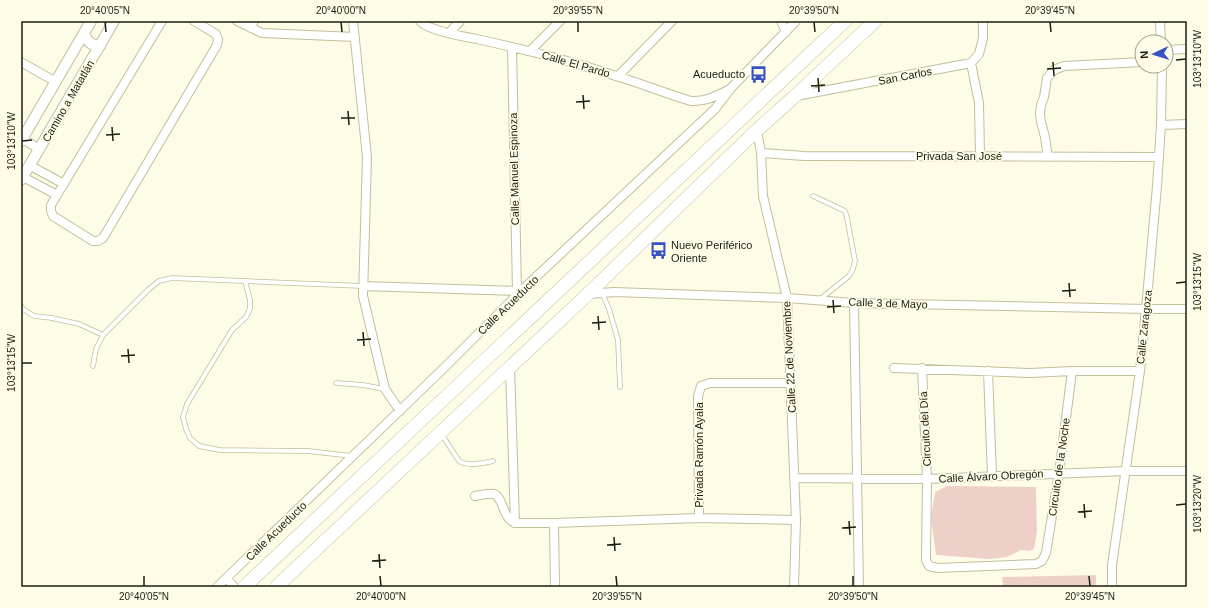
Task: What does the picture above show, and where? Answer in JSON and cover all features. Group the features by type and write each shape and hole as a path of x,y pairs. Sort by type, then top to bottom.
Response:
{"highway":[{"path":"244,587 845,21"},
{"path":"276,587 588,294 757,130 875,21"}],"street":[{"path":"162,21 51,205 53,216 93,241 98,241 103,238 217,45 218,39 216,34 194,21"},
{"path":"237,21 252,25 262,33 355,37"},
{"path":"353,21 367,157 363,296 385,389 400,411"},
{"name":"Calle El Pardo","path":"420,21 422,24 429,27 449,33 530,51 618,76 691,101 712,98 731,88"},
{"path":"449,33 460,21"},
{"path":"530,51 560,21"},
{"path":"618,76 672,21"},
{"path":"781,21 786,32"},
{"name":"Calle Acueducto","path":"217,587 400,411 519,291 715,109 731,88 796,21"},
{"path":"980,156 979,103 971,64 979,54 983,38 983,21"},
{"path":"1160,21 1161,34"},
{"name":"Camino a Matatlán","path":"22,178 100,46 111,24"},
{"path":"87,25 86,38 89,43 94,46 100,46"},
{"name":"Camino a Matatlán","path":"21,139 56,82 87,25"},
{"name":"Calle Manuel Espinoza","path":"512,47 519,291"},
{"path":"1174,50 1187,49"},
{"path":"21,62 56,82"},
{"path":"1048,157 1040,114 1047,78 1054,70 1064,66 1134,62"},
{"name":"San Carlos","path":"794,97 971,64"},
{"name":"Calle Zaragoza","path":"1112,587 1112,565 1140,371 1157,186 1161,124 1162,74"},
{"path":"1161,124 1187,124"},
{"name":"Calle 22 de Noviembre","path":"757,130 761,153 763,196 787,298 796,520 794,587"},
{"path":"21,139 39,149"},
{"name":"Privada San José","path":"761,153 804,156 1158,157"},
{"path":"29,165 64,184"},
{"path":"22,178 57,195"},
{"path":"363,286 519,291"},
{"name":"Calle 3 de Mayo","path":"588,294 614,292 787,298 854,303 1187,309"},
{"path":"854,303 859,587"},
{"path":"510,368 515,523"},
{"path":"894,368 1030,373 1072,371 1140,371"},
{"name":"Circuito del Día","path":"922,368 927,479 926,560 929,566 938,568 1036,564 1042,561"},
{"path":"988,371 992,476"},
{"name":"Circuito de la Noche","path":"1042,561 1046,553 1059,473 1072,371"},
{"name":"Privada Ramón Ayala","path":"699,518 698,396 701,386 710,383 791,383"},
{"name":"Calle Álvaro Obregón","path":"794,478 927,479 1059,473 1187,471"},
{"path":"475,496 496,495 499,498 507,517 510,521 515,523 699,518 796,520"},
{"path":"554,523 555,587"},
{"path":"228,578 234,587"}],"lane":[{"path":"813,196 845,210 854,261 853,269 849,276 819,300"},
{"path":"93,366 96,349 103,335 159,281 172,278 363,286"},
{"path":"245,281 250,300 250,309 246,317 232,330 187,404 183,417 190,438 199,446 220,450 308,451 353,456"},
{"path":"602,293 609,309 618,340 620,387"},
{"path":"21,306 23,310 34,316 79,324 103,335"},
{"path":"336,383 363,385 385,389"},
{"path":"441,433 459,461 463,464 493,461"}],"shaded area":[{"path":"947,486 1036,487 1037,532 1034,549 1030,551 1021,550 1007,557 990,559 936,555 931,518 935,492"},
{"path":"1096,575 1096,587 1003,587 1002,577"}],"place":[{"name":"Acueducto","path":"758,74"},
{"name":"Nuevo Periférico Oriente","path":"658,251"}]}
